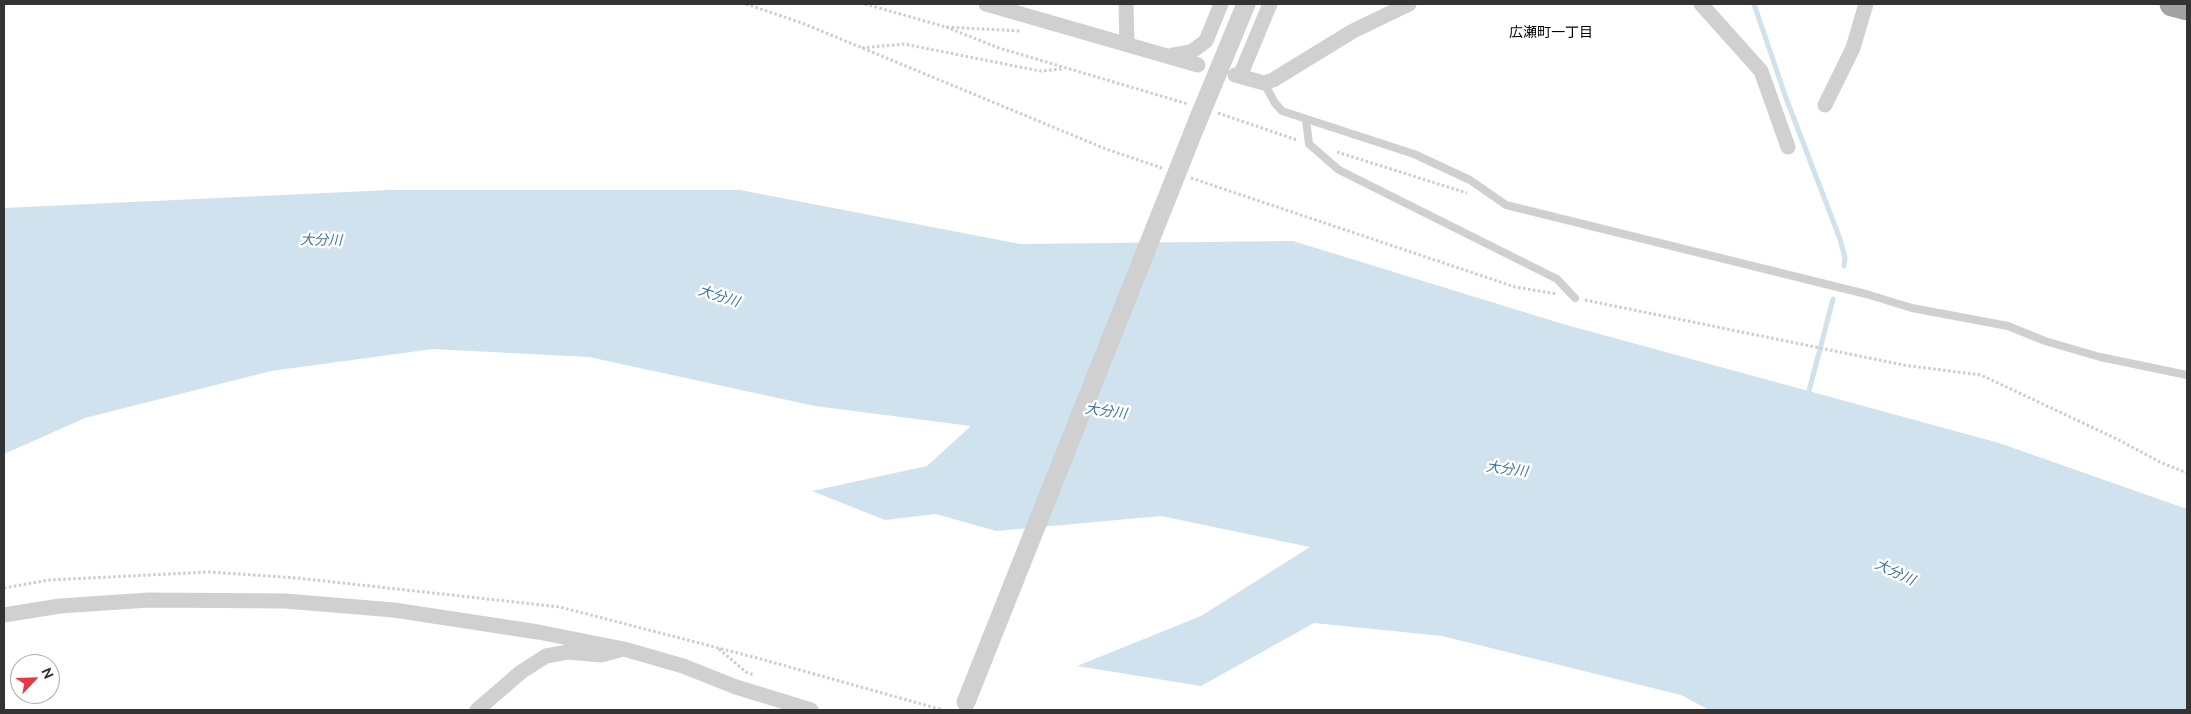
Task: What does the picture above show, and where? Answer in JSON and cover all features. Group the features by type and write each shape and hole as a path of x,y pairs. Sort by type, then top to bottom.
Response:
{"highway":[{"path":"2172,4 2187,8"}],"street":[{"path":"986,4 1198,65"},
{"path":"1126,4 1127,44"},
{"path":"1164,54 1182,54 1202,46 1210,35 1221,4"},
{"path":"964,706 1200,114 1246,4"},
{"path":"1270,4 1237,76 1264,83 1273,80 1353,31 1409,4"},
{"path":"1701,4 1761,71 1788,147"},
{"path":"1825,105 1853,48 1866,4"},
{"path":"4,614 60,606 149,600 285,602 394,610 538,632 624,649 683,666 736,687 811,710"},
{"path":"477,710 521,672 546,656 568,652 601,655 624,649"}],"lane":[{"path":"1264,83 1275,103 1282,111 1388,144 1429,160 1470,180 1506,205 1866,294 1912,308 2008,326 2045,341 2100,357 2187,375"},
{"path":"1306,120 1309,144 1339,170 1557,279 1575,298"}],"path":[{"path":"746,4 802,23 1106,149 1171,171"},
{"path":"865,4 946,27 1000,48 1066,68 1200,114 1309,144 1468,193"},
{"path":"946,27 1022,31"},
{"path":"862,48 904,44 1040,71 1066,68"},
{"path":"1190,177 1515,286 1903,365 1981,374 2118,439 2160,462 2187,473"}],"water":[{"name":"大分川","path":"389,190 740,190 1020,244 1293,241 1563,324 1999,443 2187,509 2187,710 1709,710 1681,695 1442,636 1314,623 1201,686 1077,666 1201,616 1310,547 1161,516 996,531 936,514 885,520 812,491 927,466 971,426 815,406 589,357 433,349 271,371 85,418 4,454 4,208"}],"waterway":[{"path":"1754,4 1786,98 1840,239 1845,258 1844,266"},
{"path":"1809,391 1833,299"}],"district":[{"name":"広瀬町一丁目","path":"1551,32"}]}
